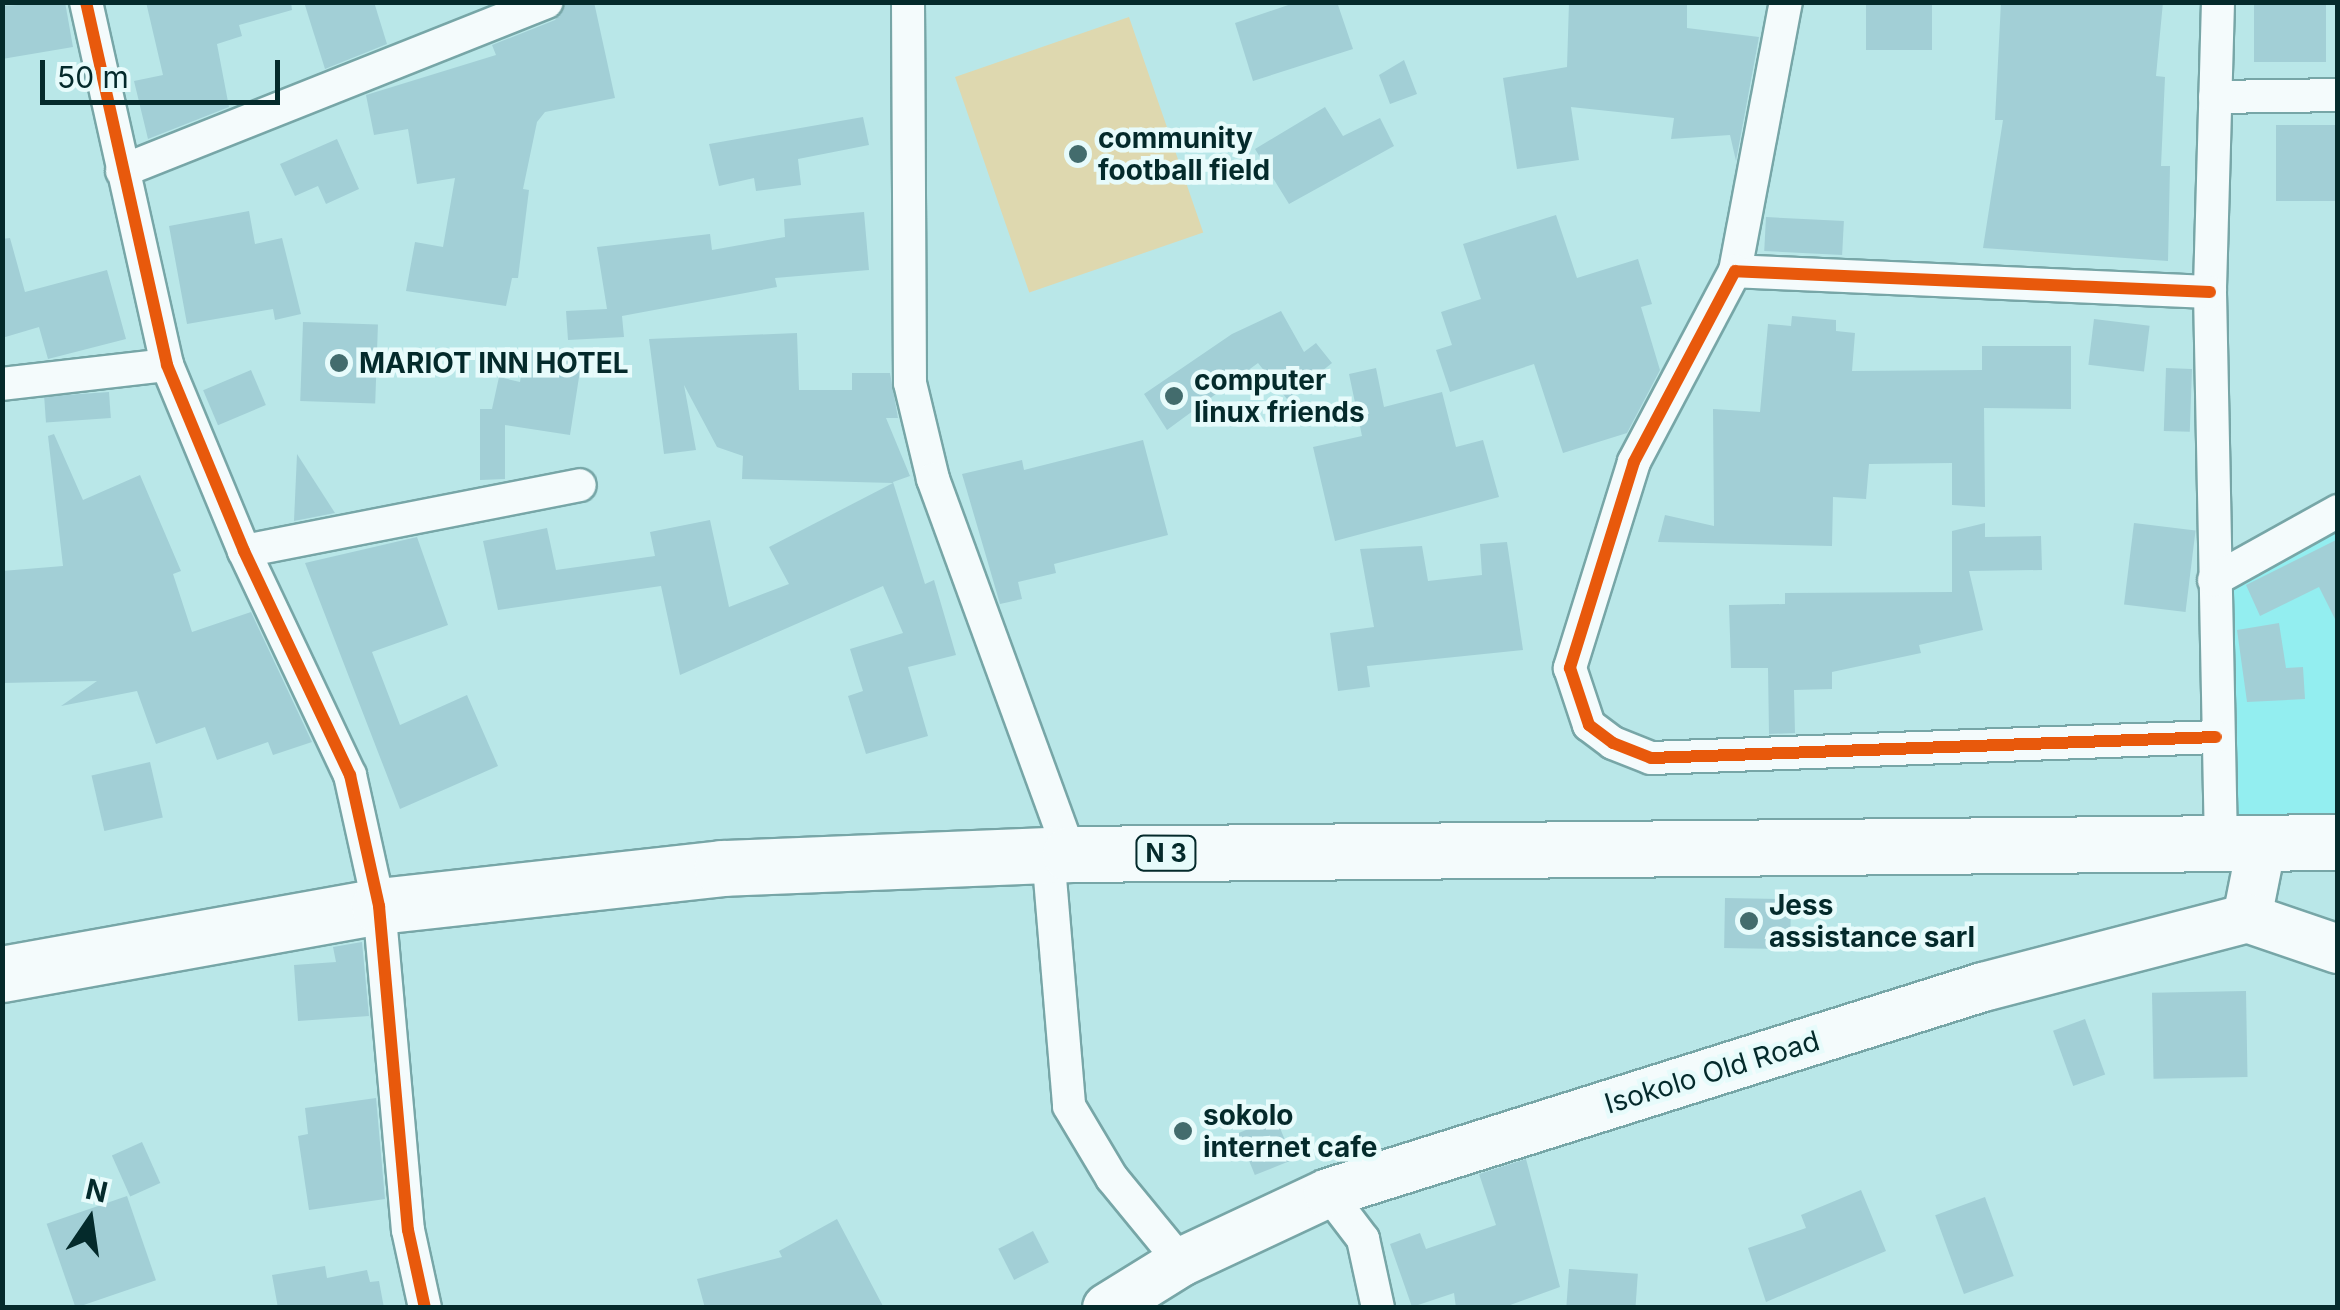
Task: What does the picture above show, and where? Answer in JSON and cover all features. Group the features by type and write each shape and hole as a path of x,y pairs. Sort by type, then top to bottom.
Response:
{"highway":[{"name":"N 3","path":"2,974 379,906 722,868 1059,854 2338,842"}],"street":[{"path":"86,2 167,365 244,551 350,775 379,906 408,1230 424,1308"},
{"path":"122,170 546,2"},
{"path":"908,2 910,383 933,479 1059,854 1069,1106 1112,1178 1180,1262"},
{"path":"1786,2 1735,271 1634,462 1570,668 1589,725 1651,758 2216,737"},
{"path":"2218,2 2210,292 2216,737 2241,844 2247,918 2338,949"},
{"path":"2216,97 2338,95"},
{"path":"1735,271 2210,292"},
{"path":"2,384 167,365"},
{"path":"244,551 580,485"},
{"path":"2214,580 2338,511"},
{"name":"Isokolo Old Road","path":"1107,1308 1180,1262 1328,1193 1982,987 2247,918"},
{"path":"1328,1193 1363,1239 1378,1308"}],"shaded area":[{"name":"community football field","path":"1129,17 1203,233 1029,292 955,77"},
{"path":"2337,529 2337,820 2234,821 2230,586"}],"building":[{"path":"65,2 73,47 2,59 2,6"},
{"path":"146,2 291,2 292,10 239,25 242,36 217,44 229,107 148,139 134,81 163,75"},
{"path":"304,2 374,2 387,44 325,69"},
{"path":"567,2 594,2 615,98 545,112 537,122 523,189 529,190 518,278 512,278 506,306 406,291 415,242 443,247 455,178 417,184 408,129 374,135 366,95 496,55 492,45 555,20"},
{"path":"1297,2 1337,2 1353,49 1253,81 1235,23"},
{"path":"1569,2 1687,2 1687,28 1759,37 1736,161 1730,135 1671,139 1674,118 1571,107 1579,160 1517,169 1503,78 1567,67"},
{"path":"1866,2 1932,2 1932,50 1866,50"},
{"path":"2001,2 2163,2 2156,76 2165,77 2161,166 2170,166 2168,261 1983,248 2003,120 1995,120"},
{"path":"2254,2 2326,2 2326,62 2254,62"},
{"path":"1404,60 1417,94 1390,104 1379,75"},
{"path":"1325,107 1343,136 1380,118 1394,146 1289,204 1255,149"},
{"path":"863,117 869,145 798,159 801,185 756,191 754,178 719,186 709,144"},
{"path":"2276,125 2338,125 2338,201 2276,201"},
{"path":"337,139 359,189 326,204 318,186 295,196 280,164"},
{"path":"249,211 255,244 282,238 301,314 275,320 273,309 187,324 169,226"},
{"path":"864,212 869,270 775,278 777,287 622,316 624,337 568,340 566,311 607,309 597,247 710,234 712,250 785,237 784,219"},
{"path":"1556,215 1577,278 1638,259 1652,304 1641,307 1660,370 1627,433 1563,453 1534,364 1450,392 1436,350 1452,345 1441,312 1481,299 1463,244"},
{"path":"1766,217 1844,221 1842,255 1764,251"},
{"path":"10,238 25,292 107,270 126,339 48,359 39,327 2,338 2,239"},
{"path":"1281,311 1304,352 1316,343 1332,363 1287,399 1258,363 1167,430 1144,394 1232,334"},
{"path":"1792,316 1836,320 1836,331 1855,333 1852,371 1982,370 1982,346 2071,346 2071,409 1984,408 1985,507 1952,505 1952,463 1869,464 1866,499 1833,497 1832,546 1658,542 1665,515 1714,526 1713,409 1760,412 1768,324 1791,326"},
{"path":"2094,319 2150,326 2144,371 2088,365"},
{"name":"MARIOT INN HOTEL","path":"303,322 378,325 375,404 300,401"},
{"path":"797,333 799,390 852,390 852,373 890,373 898,418 886,418 910,476 893,482 925,584 934,580 956,655 908,667 928,736 866,754 848,696 863,691 850,649 903,633 883,586 680,675 661,586 498,610 483,541 547,528 556,570 655,556 650,532 710,520 729,607 789,584 769,547 893,483 742,479 743,456 717,447 684,385 696,450 664,454 649,339"},
{"path":"525,349 582,358 570,435 505,425 505,479 480,480 480,409 492,409 499,377 520,382"},
{"path":"1376,368 1384,407 1442,392 1456,447 1483,440 1499,497 1335,541 1313,447 1362,436 1349,374"},
{"path":"2166,368 2192,369 2190,432 2164,431"},
{"path":"251,370 266,405 218,425 203,390"},
{"path":"109,392 111,418 46,422 44,397"},
{"path":"54,434 83,500 140,475 181,571 173,574 192,632 251,612 312,742 273,755 268,742 217,760 205,727 156,744 137,691 61,706 97,681 2,683 2,571 63,566 48,436"},
{"path":"1143,440 1168,535 1054,564 1056,573 1018,582 1022,599 1000,604 962,474 1022,460 1024,470"},
{"path":"297,454 335,513 294,521"},
{"path":"1985,523 1985,537 2041,536 2042,570 1969,571 1983,630 1919,645 1921,653 1832,672 1832,689 1794,690 1795,733 1769,734 1768,668 1731,668 1729,605 1785,604 1785,593 1952,592 1952,531"},
{"path":"2134,523 2196,531 2186,612 2124,604"},
{"path":"417,537 448,625 372,652 400,725 467,695 498,766 400,809 305,563"},
{"path":"2338,539 2338,625 2319,587 2260,616 2246,585"},
{"path":"1507,542 1523,650 1367,666 1370,687 1338,691 1330,633 1374,627 1360,549 1422,546 1428,581 1482,575 1480,544"},
{"path":"2279,623 2286,668 2303,667 2305,699 2247,702 2237,630"},
{"path":"150,762 163,818 104,831 92,775"},
{"path":"1725,898 1791,899 1790,949 1724,948"},
{"path":"362,942 369,1016 298,1021 294,965 336,962 333,947"},
{"path":"2246,991 2248,1077 2154,1079 2152,993"},
{"path":"2085,1019 2105,1074 2073,1086 2053,1031"},
{"path":"376,1098 385,1199 309,1210 298,1136 308,1134 305,1108"},
{"path":"1276,1118 1293,1160 1255,1175 1238,1133"},
{"path":"142,1142 160,1183 130,1197 112,1155"},
{"path":"1526,1159 1560,1287 1502,1308 1456,1308 1454,1293 1412,1307 1390,1244 1420,1233 1426,1249 1496,1225 1479,1174"},
{"path":"1861,1190 1886,1251 1766,1302 1748,1248 1806,1228 1801,1215"},
{"path":"127,1196 156,1280 76,1308 47,1224"},
{"path":"1985,1197 2014,1276 1964,1294 1935,1215"},
{"path":"837,1219 884,1308 705,1308 697,1279 782,1257 779,1251"},
{"path":"1033,1231 1049,1262 1014,1280 998,1249"},
{"path":"325,1266 327,1278 367,1270 370,1282 379,1281 384,1308 278,1308 272,1275"},
{"path":"1569,1269 1638,1274 1635,1308 1566,1308"}],"cycle path":[{"path":"86,2 167,365 244,551 350,775 379,906 408,1230 425,1308"},
{"path":"2210,292 1735,271 1634,462 1570,668 1589,725 1613,743 1651,758 2216,737"}],"place":[{"name":"community football field","path":"1078,154"},
{"name":"MARIOT INN HOTEL","path":"339,363"},
{"name":"computer linux friends","path":"1174,396"},
{"name":"Jess assistance sarl","path":"1749,921"},
{"name":"sokolo internet cafe","path":"1183,1131"}]}
